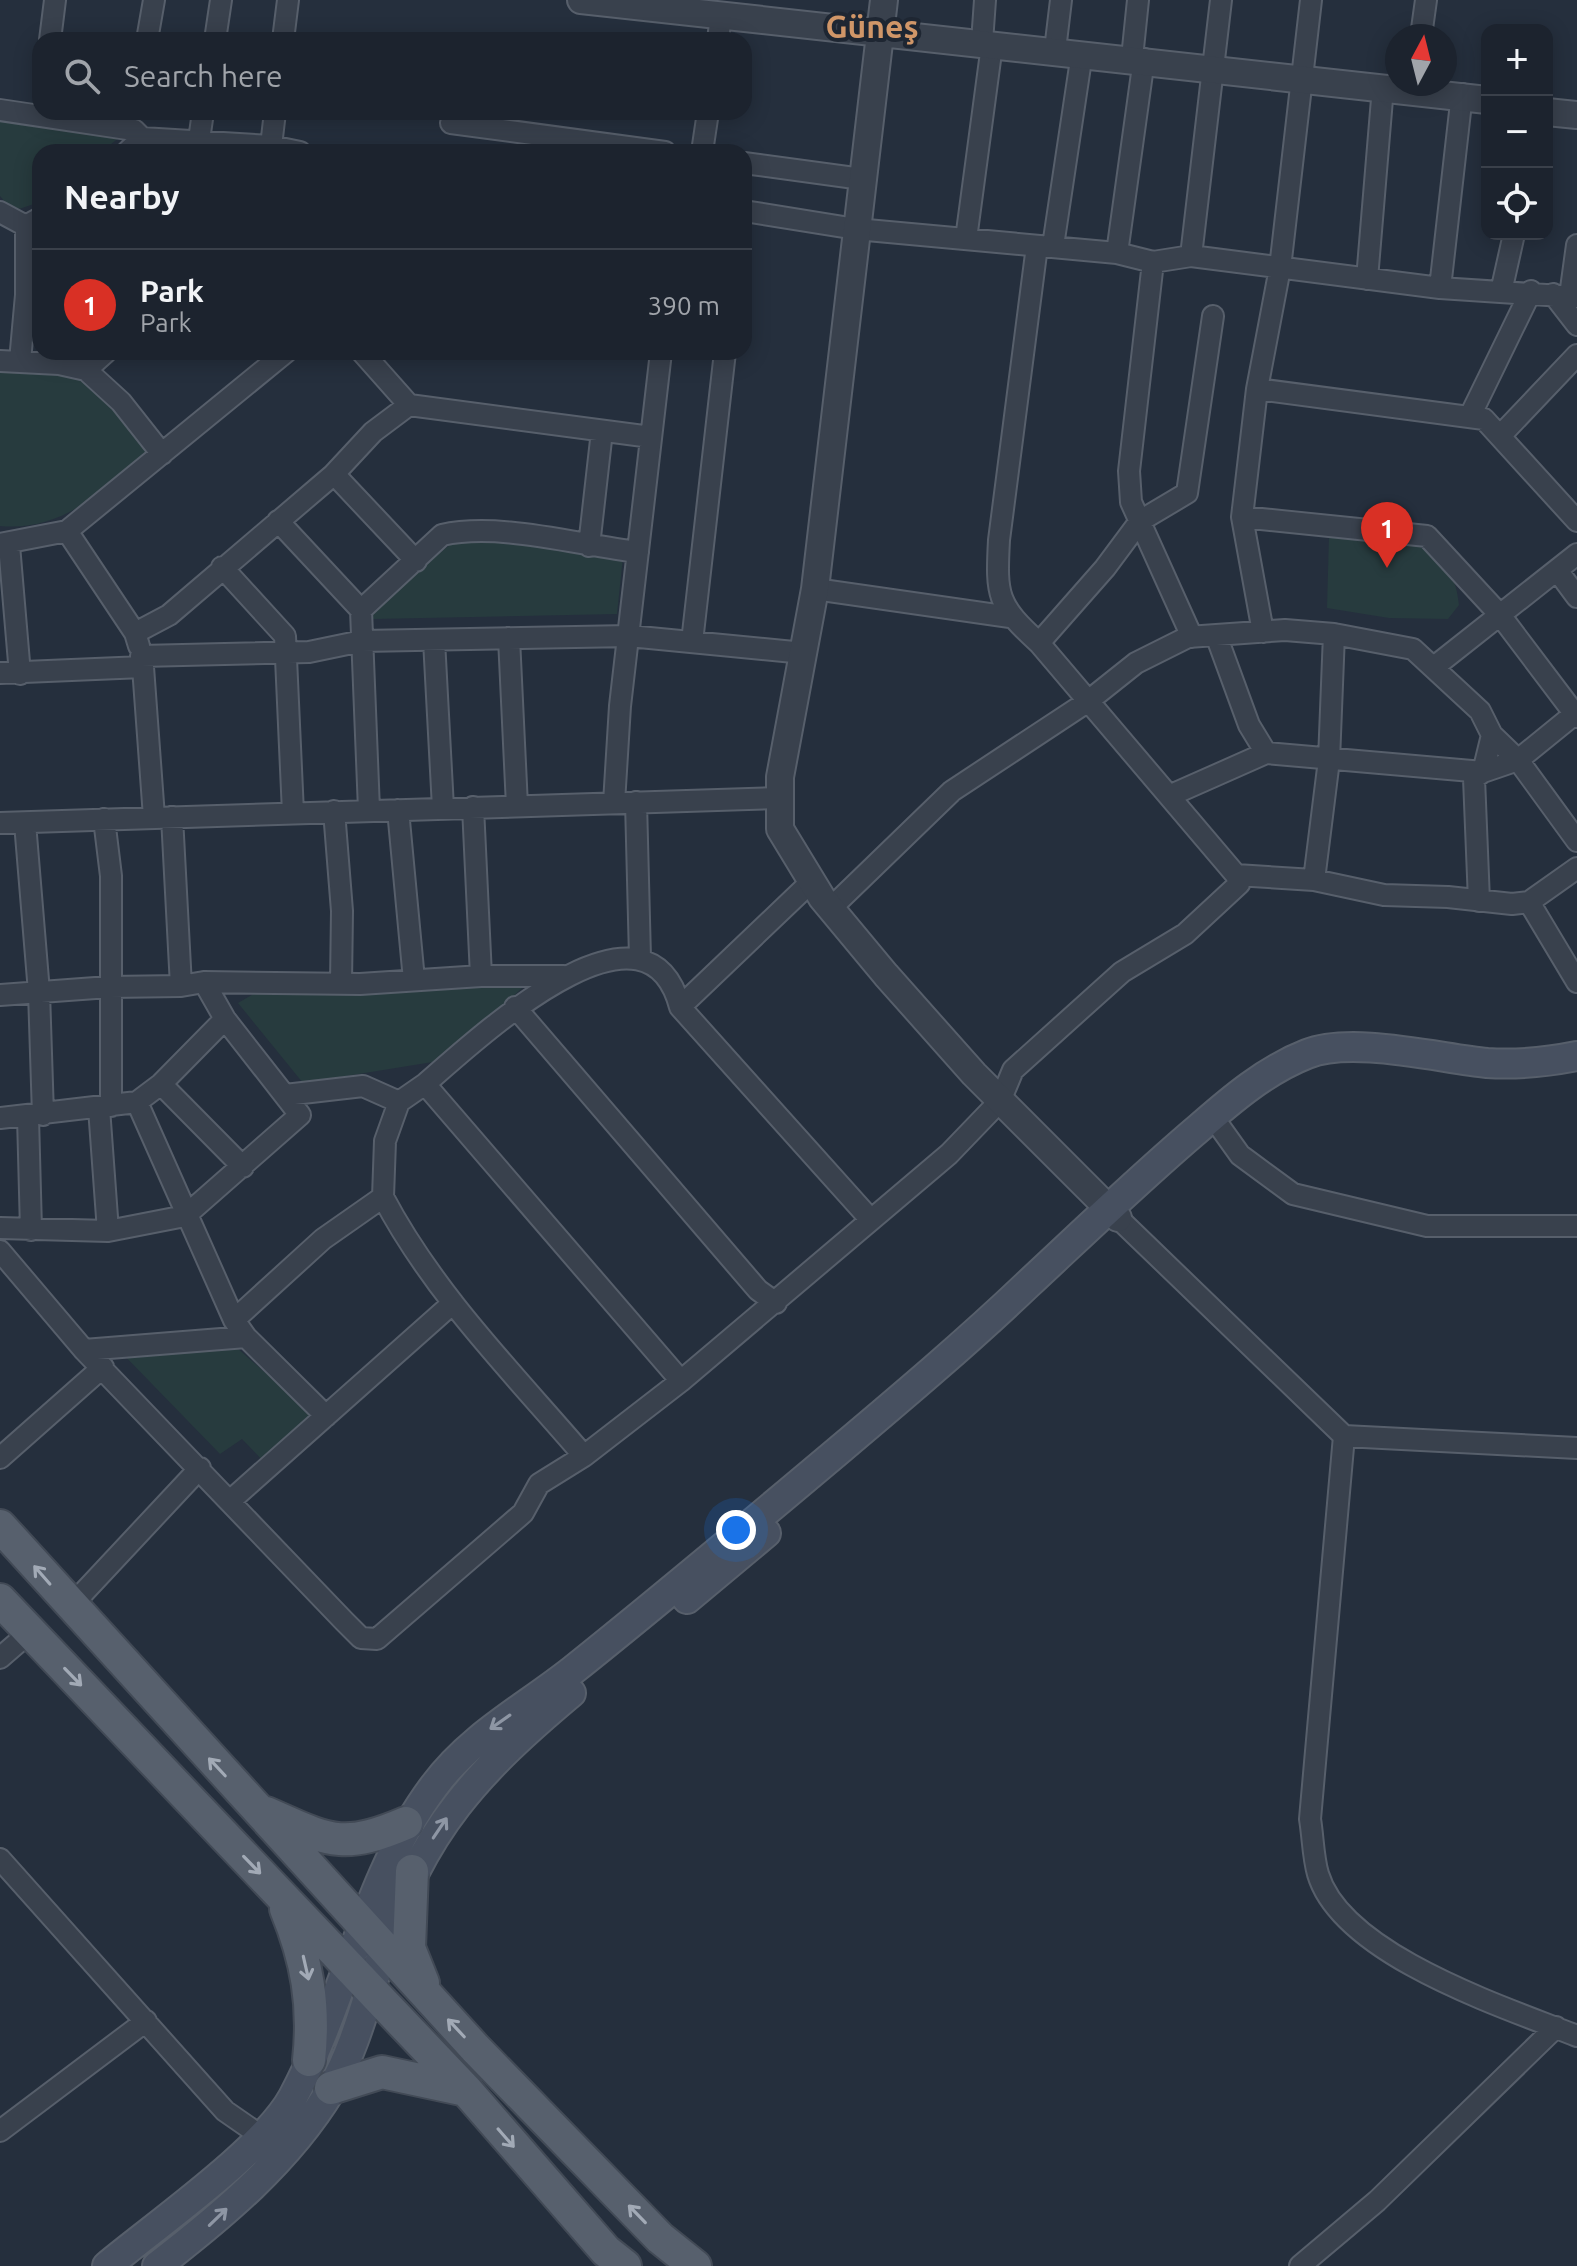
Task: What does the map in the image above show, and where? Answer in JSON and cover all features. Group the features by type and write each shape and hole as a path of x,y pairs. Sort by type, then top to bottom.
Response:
{"main road":[{"path":"107,2266 261,2136 292,2100 347,1965 373,1937 412,1871 470,1785 514,1741 728,1566 969,1359 1112,1214 1231,1101 1304,1055 1340,1048 1512,1064 1577,1056"},
{"path":"157,2266 208,2227 289,2147 331,2088 372,1991 373,1937 386,1863 406,1823 439,1779 493,1726 590,1656 835,1453 1112,1214 1220,1127 1282,1083 1311,1068 1379,1065 1513,1079 1577,1072"},
{"path":"0,1526 70,1607 431,2000 660,2238 695,2266"},
{"path":"0,1600 466,2090 606,2251 625,2266"},
{"path":"254,1808 328,1839 350,1842 370,1839 406,1823"},
{"path":"412,1871 409,1948 431,2000"},
{"path":"280,1895 309,1976 313,2023 309,2060"},
{"path":"331,2088 382,2072 466,2090"}],"street":[{"path":"51,32 55,0"},
{"path":"148,32 154,0"},
{"path":"216,32 221,0"},
{"path":"284,32 288,0"},
{"path":"581,0 720,27 878,31 1383,87 1367,279"},
{"path":"884,0 815,589 780,777 780,829 811,882 831,908 1000,1101 1112,1214 1344,1436 1577,1448"},
{"path":"966,239 987,43 985,0"},
{"path":"1055,50 1061,0"},
{"path":"1117,253 1138,59 1138,0"},
{"path":"1191,256 1221,0"},
{"path":"1263,632 1242,517 1257,389 1280,268 1311,0"},
{"path":"1423,24 1426,0"},
{"path":"0,1251 84,1350 361,1638 377,1639 523,1513 539,1484 584,1456 681,1381 949,1154 1000,1101 1013,1070 1122,972 1185,934 1239,884 1236,875 1039,643 1010,617 997,579 999,540 1045,246 1082,53"},
{"path":"1440,288 1475,97"},
{"path":"0,110 32,113"},
{"path":"1553,113 1577,115"},
{"path":"71,120 135,133 247,144"},
{"path":"199,140 202,120"},
{"path":"271,144 274,120"},
{"path":"703,144 707,120"},
{"path":"451,123 606,144"},
{"path":"752,164 862,179"},
{"path":"0,212 32,222"},
{"path":"752,212 856,229 1117,253 1153,262 1191,256 1440,288 1531,291 1567,296"},
{"path":"32,232 26,295 10,361 86,370 121,402 162,454"},
{"path":"1501,292 1513,240"},
{"path":"1577,245 1567,296 1577,325"},
{"path":"1153,262 1129,471 1131,502 1192,637"},
{"path":"1470,416 1531,291"},
{"path":"1039,643 1105,568 1140,521 1187,493 1213,316"},
{"path":"1500,436 1577,355"},
{"path":"86,370 97,360"},
{"path":"276,360 67,531 4,544 10,673 142,661 309,652 362,641 629,636 804,653"},
{"path":"369,360 409,405 651,437"},
{"path":"614,803 660,360"},
{"path":"692,642 724,360"},
{"path":"1257,389 1484,419 1577,521"},
{"path":"135,633 169,615 334,474 373,432 409,405"},
{"path":"589,546 602,431"},
{"path":"334,474 416,561"},
{"path":"1242,517 1427,536 1500,615 1576,715 1518,760 1474,778 1479,901"},
{"path":"278,521 361,610 369,810"},
{"path":"67,531 135,633 142,661 163,817 181,986"},
{"path":"361,610 442,535 457,532 502,533 638,552"},
{"path":"1434,667 1577,554"},
{"path":"222,567 285,636 293,813"},
{"path":"1557,570 1577,597"},
{"path":"815,589 1010,617"},
{"path":"831,908 952,791 1087,702 1136,663 1192,637 1263,632 1334,634 1413,649 1480,711 1492,735 1518,760 1577,841"},
{"path":"1314,880 1329,760 1334,634"},
{"path":"1216,635 1249,725 1266,753"},
{"path":"509,638 517,806"},
{"path":"434,640 443,808"},
{"path":"1483,772 1492,735"},
{"path":"1169,796 1266,753 1483,772"},
{"path":"0,823 780,798"},
{"path":"636,802 640,958"},
{"path":"473,807 481,976"},
{"path":"398,810 414,980"},
{"path":"334,811 342,911 341,983"},
{"path":"104,819 111,876 105,1107 108,1231"},
{"path":"25,823 39,992 31,1230"},
{"path":"1236,875 1314,880 1384,895 1512,904 1529,902 1577,868"},
{"path":"680,1007 811,882"},
{"path":"1529,902 1577,982"},
{"path":"584,1456 453,1303 409,1246 383,1197 385,1141 399,1102 425,1084 515,1007 564,976 615,961 640,958 651,962 675,989 680,1007 871,1220"},
{"path":"0,995 109,987 181,986 204,982 341,983 481,976 564,976"},
{"path":"0,1228 108,1231 185,1216 300,1115 225,1019 204,982"},
{"path":"515,1007 758,1290 776,1303"},
{"path":"0,1118 137,1102 161,1084 225,1019"},
{"path":"161,1084 243,1167"},
{"path":"425,1084 681,1381"},
{"path":"285,1095 363,1086 399,1102"},
{"path":"137,1102 185,1216 240,1329 326,1416"},
{"path":"1220,1127 1240,1155 1293,1194 1427,1226 1577,1226"},
{"path":"84,1350 240,1329 323,1239 383,1197"},
{"path":"230,1501 453,1303"},
{"path":"0,1458 103,1367"},
{"path":"1344,1436 1310,1819 1319,1876 1347,1921 1406,1964 1577,2036"},
{"path":"70,1607 200,1468"},
{"path":"0,1658 30,1632"},
{"path":"0,1859 225,2111 261,2136"},
{"path":"0,2131 146,2021"},
{"path":"1300,2266 1377,2201 1556,2027"}],"green space":[{"path":"0,118 125,133 111,144 32,144 32,205 19,209 0,196"},
{"path":"0,362 71,372 100,390 147,450 99,493 63,515 22,526 0,526"},
{"path":"1329,536 1393,540 1430,552 1444,564 1454,581 1459,605 1448,619 1389,618 1327,608"},
{"path":"460,537 623,557 617,614 373,619 371,607"},
{"path":"523,976 522,988 445,1060 303,1083 238,1003 277,980"},
{"path":"235,1346 315,1417 266,1464 242,1439 220,1454 119,1350"}],"place":[{"name":"Park","path":"1387,568"}],"district":[{"name":"Güneş","path":"872,27"}]}
